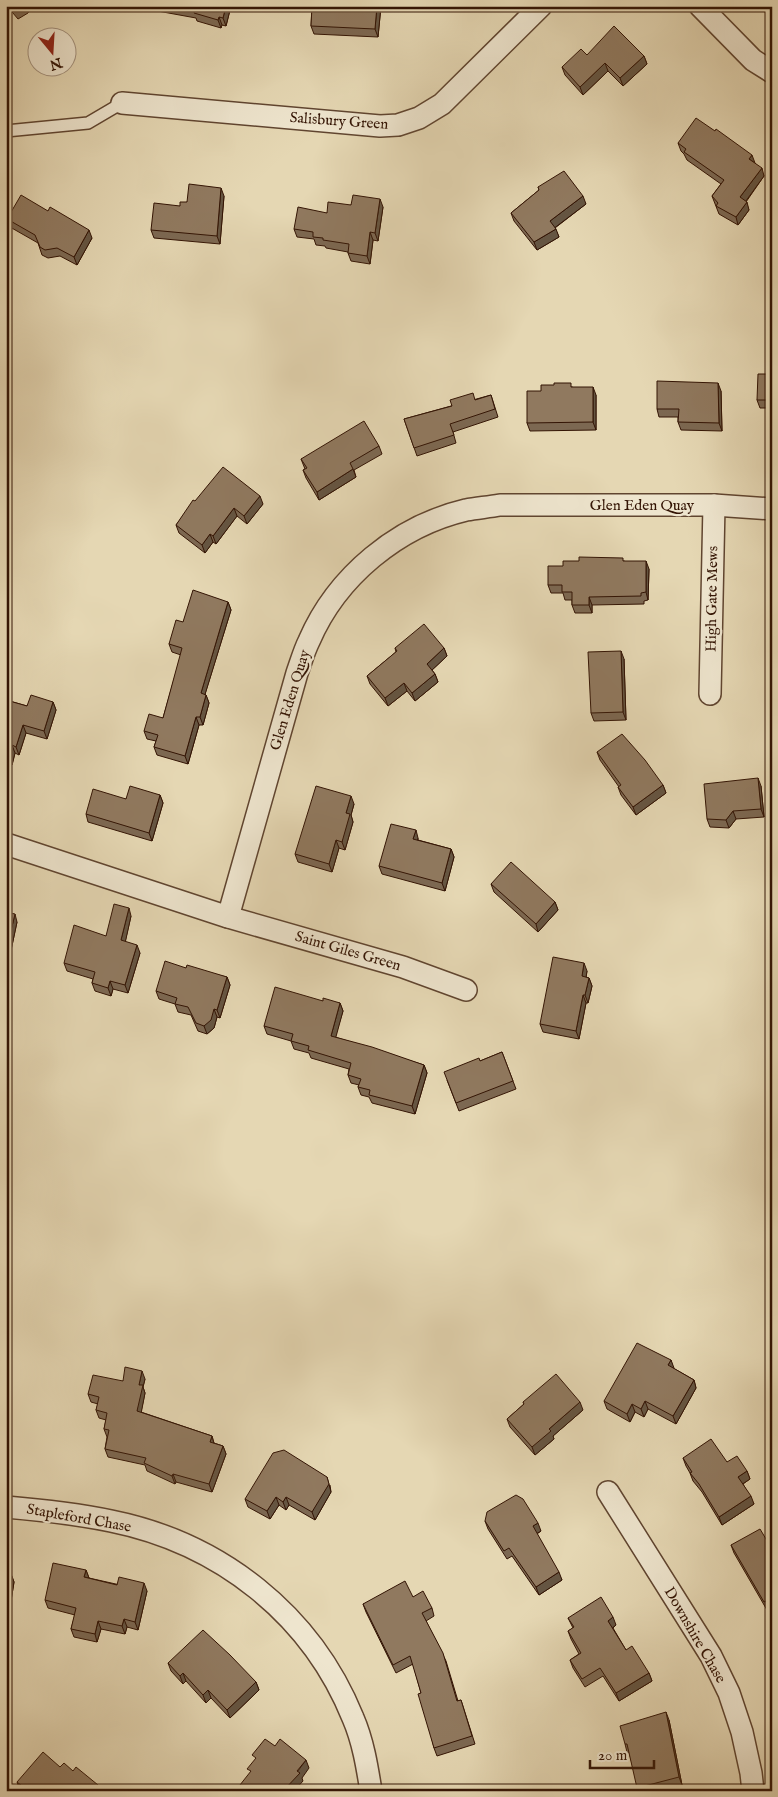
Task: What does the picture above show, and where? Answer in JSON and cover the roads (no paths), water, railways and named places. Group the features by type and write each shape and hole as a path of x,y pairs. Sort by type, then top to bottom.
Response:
{"street":[{"name":"Salisbury Green","path":"122,103 380,126 398,125 419,118 442,104 541,6"},
{"path":"700,6 753,60 772,72"},
{"name":"Glen Eden Quay","path":"228,917 297,673 309,640 327,608 348,580 374,555 396,539 433,521 466,510 500,505 714,505 772,509"},
{"name":"High Gate Mews","path":"710,694 714,505"},
{"path":"6,844 228,917"},
{"name":"Saint Giles Green","path":"228,917 403,967 466,990"},
{"name":"Downshire Chase","path":"608,1492 711,1656 729,1693 742,1732 753,1791"},
{"name":"Stapleford Chase","path":"6,1507 65,1513 112,1521 159,1534 203,1552 238,1573 269,1598 297,1626 338,1684 357,1728 365,1755 372,1791"}],"lane":[{"path":"6,131 88,123 122,103"}]}
